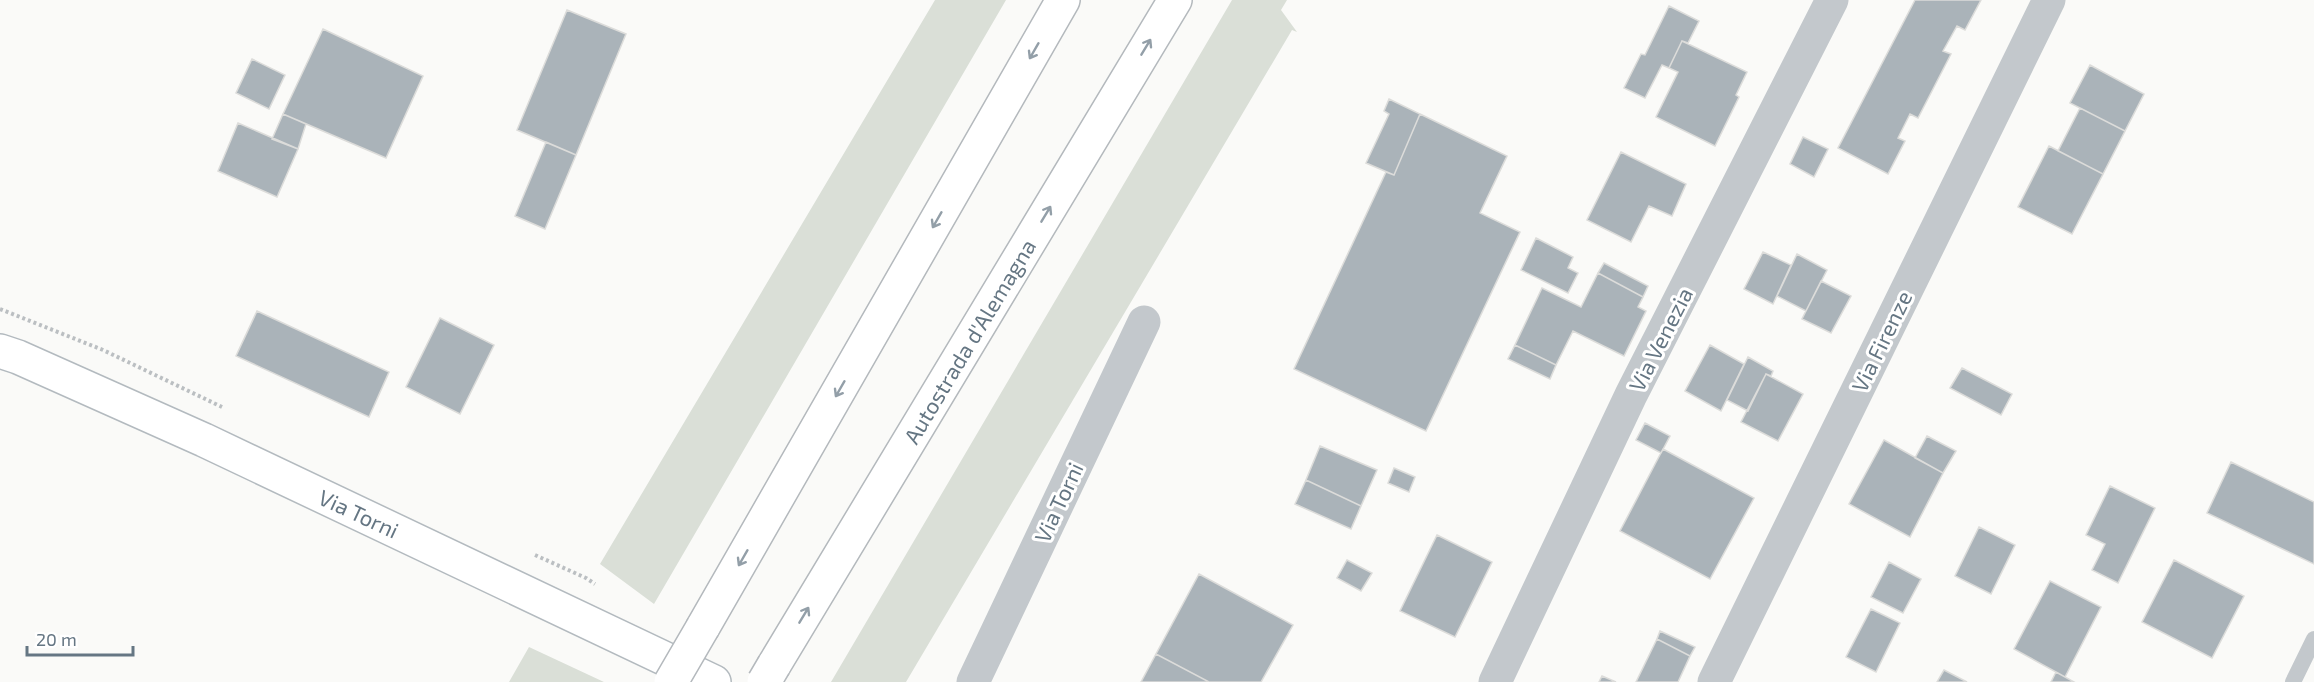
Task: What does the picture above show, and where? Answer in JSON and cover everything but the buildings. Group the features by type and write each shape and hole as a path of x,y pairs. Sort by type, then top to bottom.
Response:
{"main road":[{"path":"671,682 1063,0"},
{"name":"Autostrada d'Alemagna","path":"769,674 1175,0"},
{"name":"Via Torni","path":"0,351 204,440 714,682"}],"street":[{"name":"Via Venezia","path":"1495,682 1631,395 1832,0"},
{"name":"Via Firenze","path":"1714,682 2049,0"},
{"name":"Via Torni","path":"973,682 1144,322"}],"lane":[{"path":"2293,682 2314,639"}],"shaded area":[{"path":"935,0 1006,0 654,604 600,564"},
{"path":"1232,0 1287,0 1281,10 1297,32 1292,30 906,682 831,682"},
{"path":"529,647 604,682 509,682"}]}
